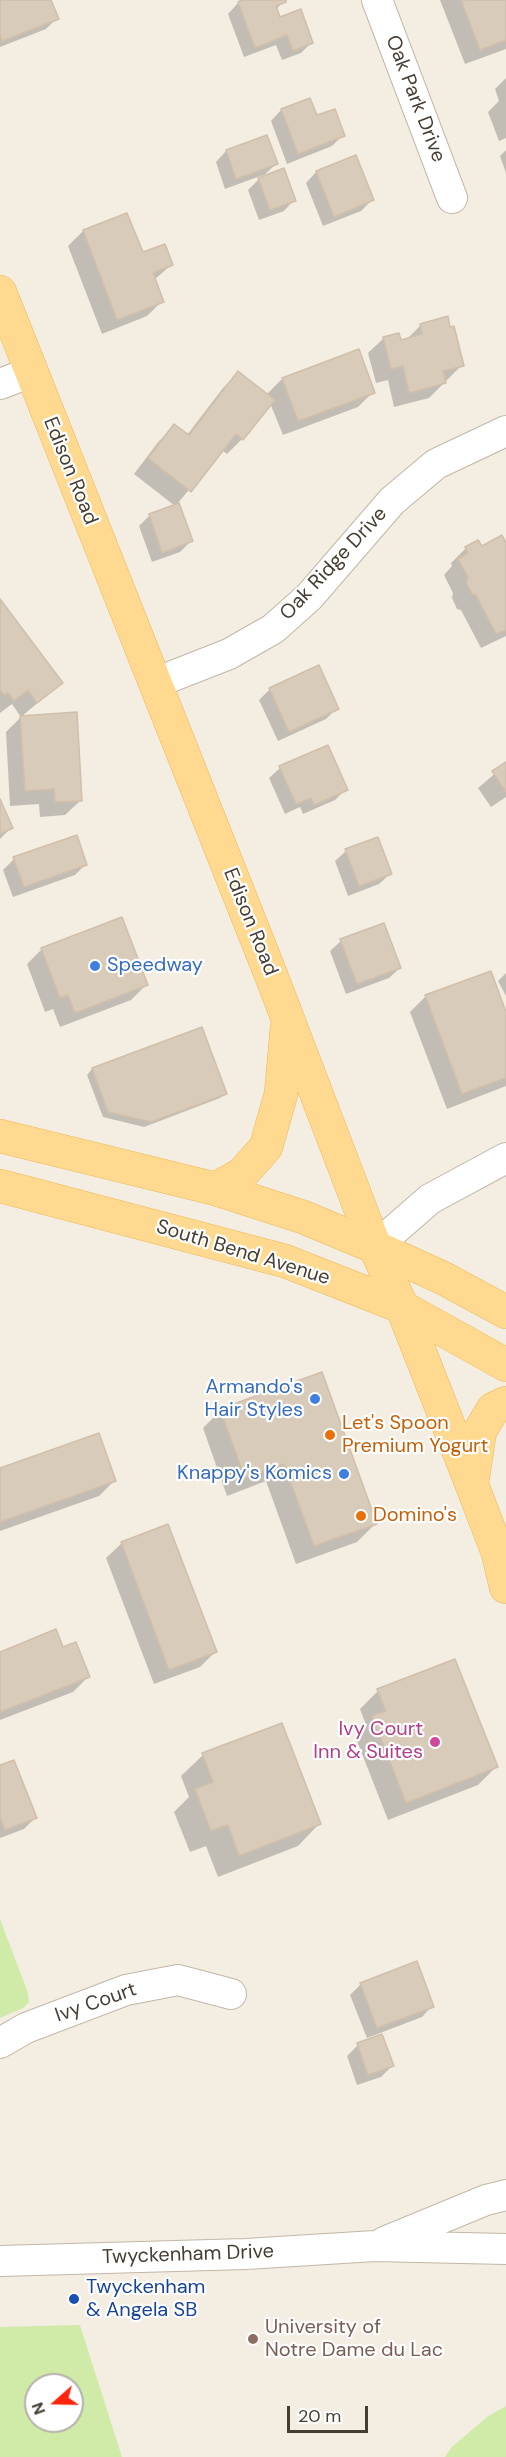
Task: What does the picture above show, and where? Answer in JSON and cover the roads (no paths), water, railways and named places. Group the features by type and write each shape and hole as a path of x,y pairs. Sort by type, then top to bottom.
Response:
{"main road":[{"name":"Edison Road","path":"0,292 288,1020 375,1247 402,1307 502,1560 506,1587"},
{"path":"216,1189 242,1174 266,1147 282,1094 288,1020"},
{"path":"0,1136 216,1189 303,1217 443,1278 506,1312"},
{"name":"South Bend Avenue","path":"0,1186 264,1255 402,1307 506,1365"},
{"path":"472,1485 480,1431 493,1409 506,1403"}],"street":[{"name":"Oak Park Drive","path":"377,0 452,198"},
{"path":"0,384 31,372"},
{"name":"Oak Ridge Drive","path":"155,683 229,654 273,629 309,597 392,501 436,464 506,431"},
{"path":"375,1247 430,1199 506,1158"},
{"name":"Ivy Court","path":"0,2043 26,2028 126,1989 178,1980 231,1994"},
{"name":"Twyckenham Drive","path":"375,2246 486,2200 506,2195"},
{"name":"Twyckenham Drive","path":"0,2261 246,2254 375,2246 506,2249"}],"place":[{"name":"Speedway","path":"95,966"},
{"name":"Armando's Hair Styles","path":"315,1399"},
{"name":"Let's Spoon Premium Yogurt","path":"330,1435"},
{"name":"Knappy's Komics","path":"344,1474"},
{"name":"Domino's","path":"361,1516"},
{"name":"Ivy Court Inn & Suites","path":"435,1742"},
{"name":"Twyckenham & Angela SB","path":"74,2299"},
{"name":"University of Notre Dame du Lac","path":"253,2339"}]}
